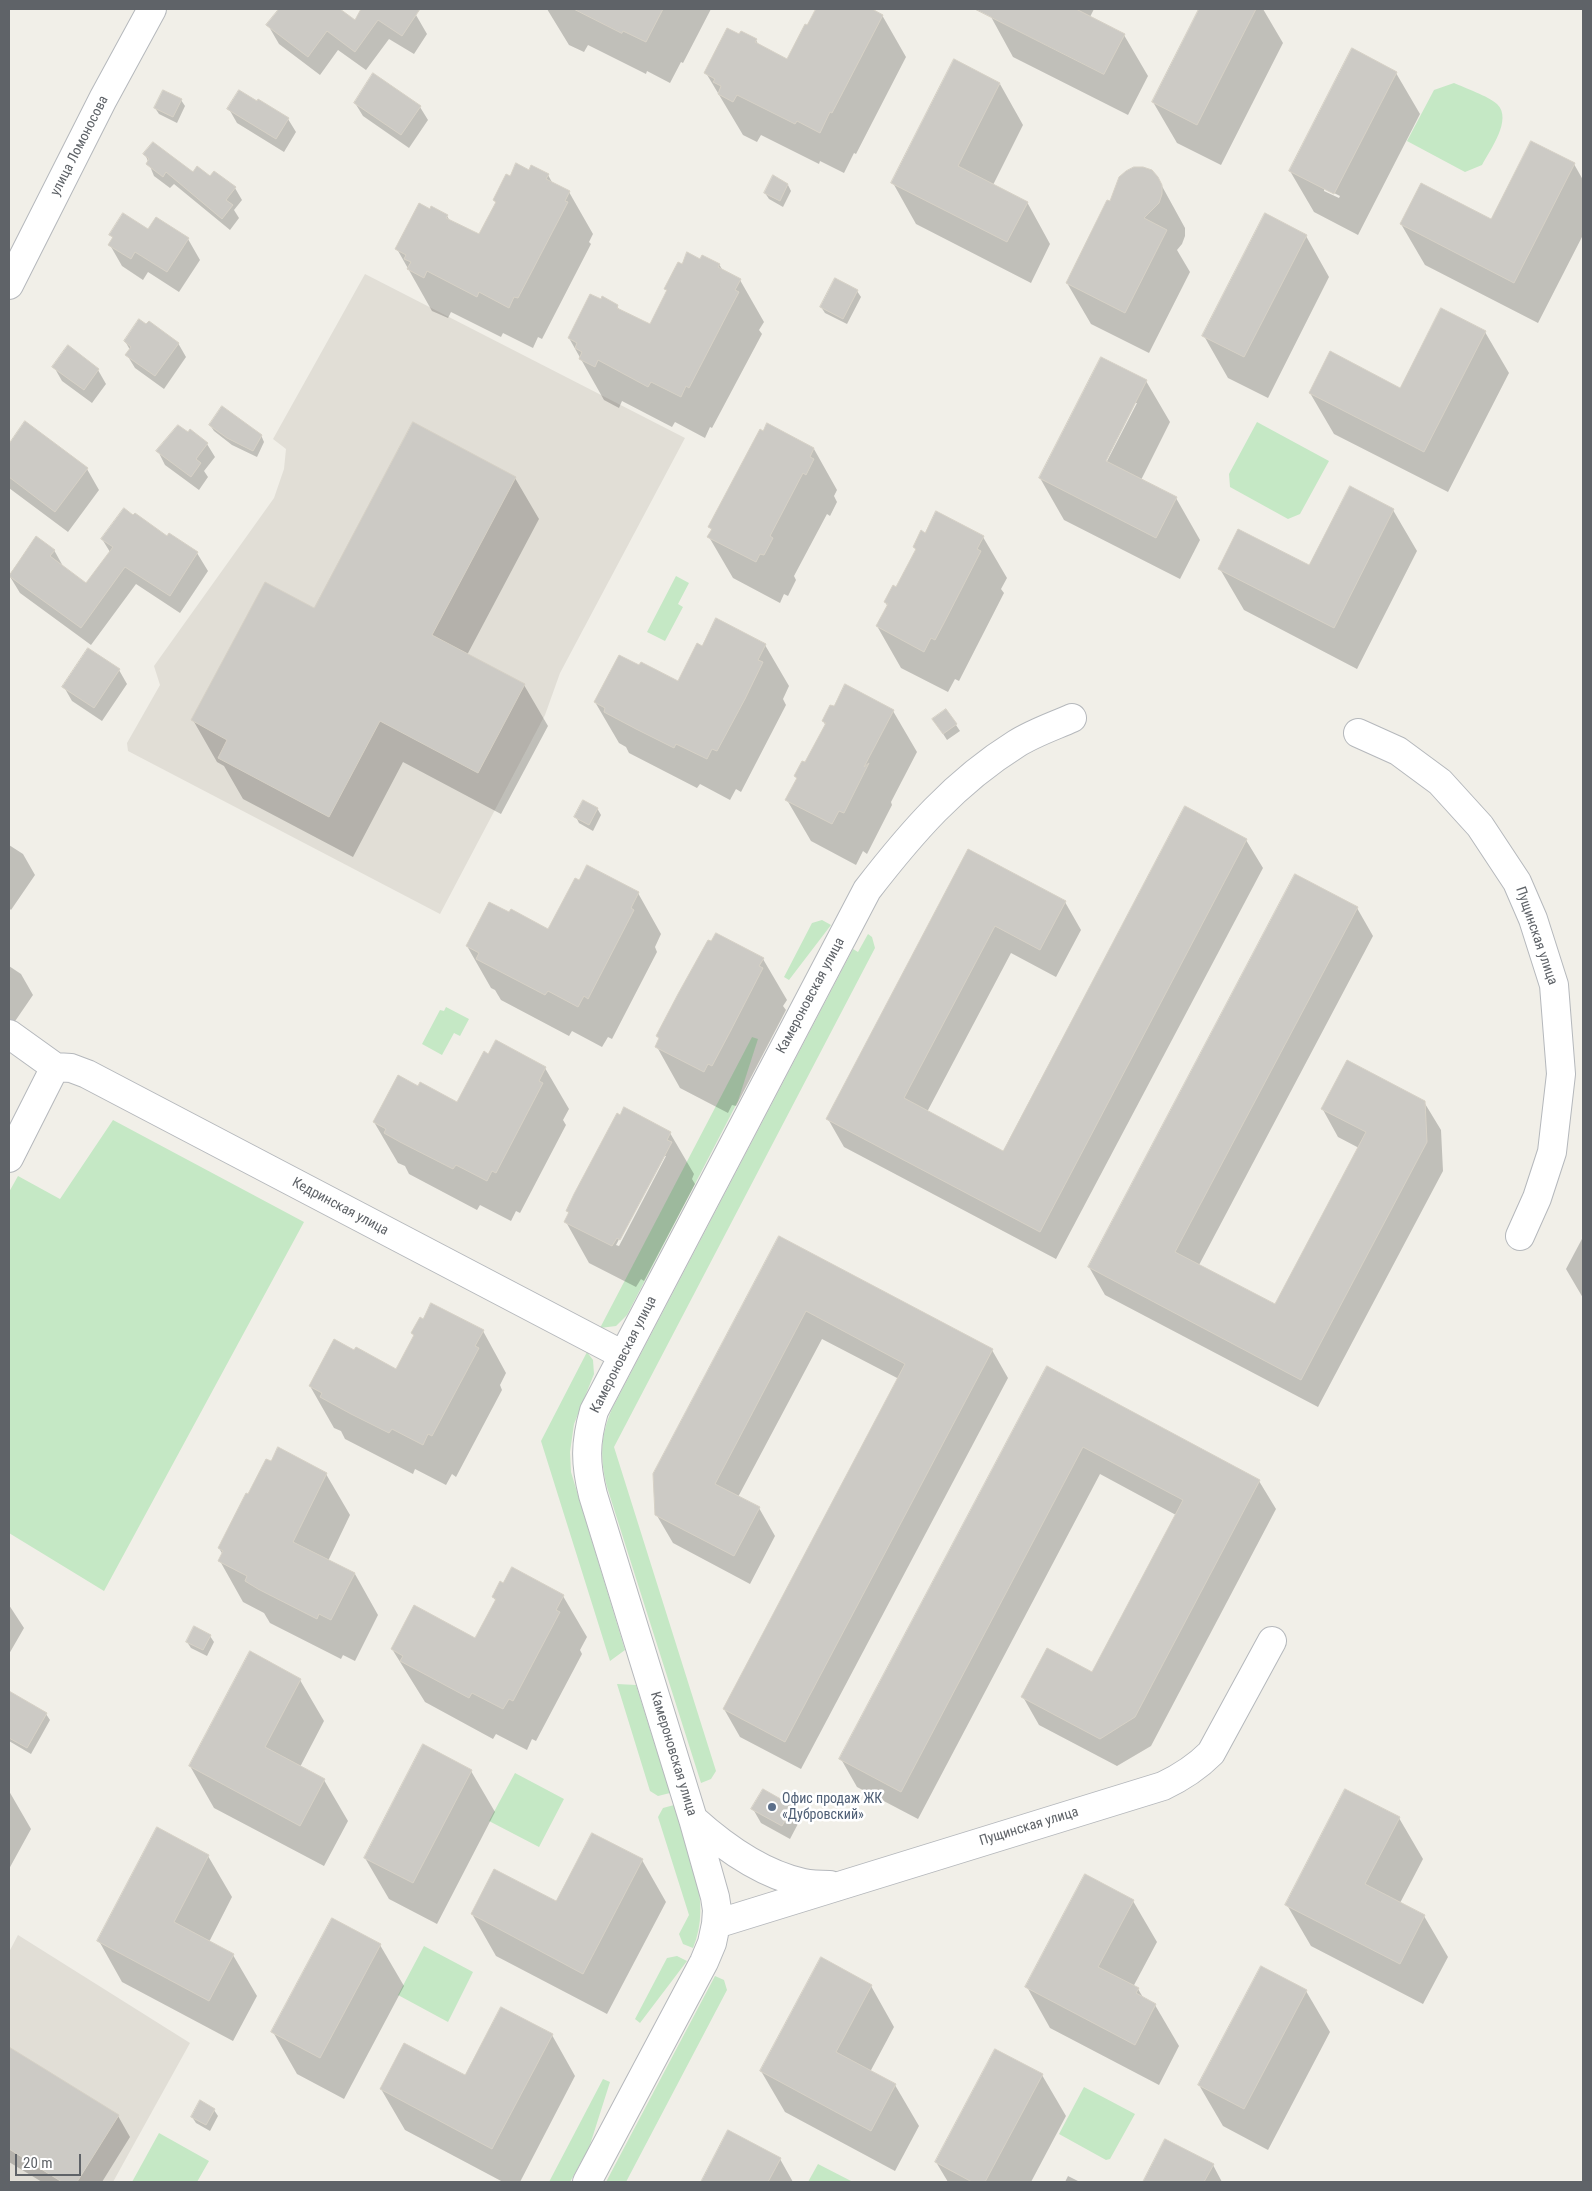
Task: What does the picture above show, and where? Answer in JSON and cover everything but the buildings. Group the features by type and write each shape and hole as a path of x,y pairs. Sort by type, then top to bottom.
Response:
{"street":[{"name":"улица Ломоносова","path":"9,285 103,100 152,9"},
{"name":"Камероновская улица","path":"587,2182 704,1962 712,1943 716,1924 716,1897 593,1495 586,1464 588,1437 594,1411 867,890 928,816 972,774 1018,743 1072,718"},
{"name":"Пущинская улица","path":"1358,733 1398,751 1440,782 1480,826 1517,882 1533,919 1551,976 1557,1005 1561,1074 1552,1152 1537,1198 1520,1236"},
{"path":"9,1034 56,1068 9,1158"},
{"name":"Кедринская улица","path":"56,1068 71,1068 88,1074 623,1354"},
{"name":"Пущинская улица","path":"716,1924 1163,1786 1184,1776 1197,1767 1210,1753 1272,1641"},
{"path":"693,1819 732,1851 779,1876 805,1884 841,1886"}],"shaded area":[{"path":"365,274 685,438 560,673 545,715 440,914 128,751 127,743 160,685 154,666 274,498 284,469 286,449 273,439"},
{"path":"18,1935 190,2043 113,2182 9,2181 9,1952"}],"green space":[{"path":"1454,83 1493,101 1501,110 1503,118 1494,143 1482,165 1465,172 1407,141 1434,90"},
{"path":"1257,422 1329,461 1300,514 1288,519 1230,487 1229,474"},
{"path":"676,576 689,583 678,604 683,607 665,641 647,632"},
{"path":"822,920 831,925 789,980 784,977 812,923"},
{"path":"868,934 872,937 875,948 614,1447 716,1771 711,1779 701,1783 607,1487 602,1457 603,1438 612,1409 853,949 858,952"},
{"path":"446,1007 469,1019 460,1036 454,1033 442,1055 422,1044 440,1010 444,1011"},
{"path":"752,1037 758,1039 738,1101 627,1315 616,1326 600,1328"},
{"path":"113,1120 304,1222 104,1591 9,1533 9,1192 18,1176 60,1199"},
{"path":"587,1352 593,1360 594,1374 574,1424 570,1452 571,1472 625,1650 610,1661 541,1441"},
{"path":"617,1684 636,1685 670,1793 658,1796 650,1791"},
{"path":"515,1773 564,1799 539,1847 489,1821"},
{"path":"674,1805 691,1858 699,1894 698,1930 693,1948 683,1944 679,1934 689,1915 658,1817 663,1808"},
{"path":"424,1946 473,1972 448,2022 398,1995"},
{"path":"677,1956 687,1961 640,2023 635,2019 667,1958"},
{"path":"715,1976 724,1980 727,1990 626,2182 606,2182"},
{"path":"603,2079 610,2082 589,2148 570,2182 549,2182"},
{"path":"1084,2087 1135,2114 1110,2159 1106,2160 1059,2134"},
{"path":"159,2133 209,2161 197,2182 132,2182"},
{"path":"818,2164 853,2182 808,2182"}],"place":[{"name":"Офис продаж ЖК «Дубровский»","path":"772,1807"}]}
